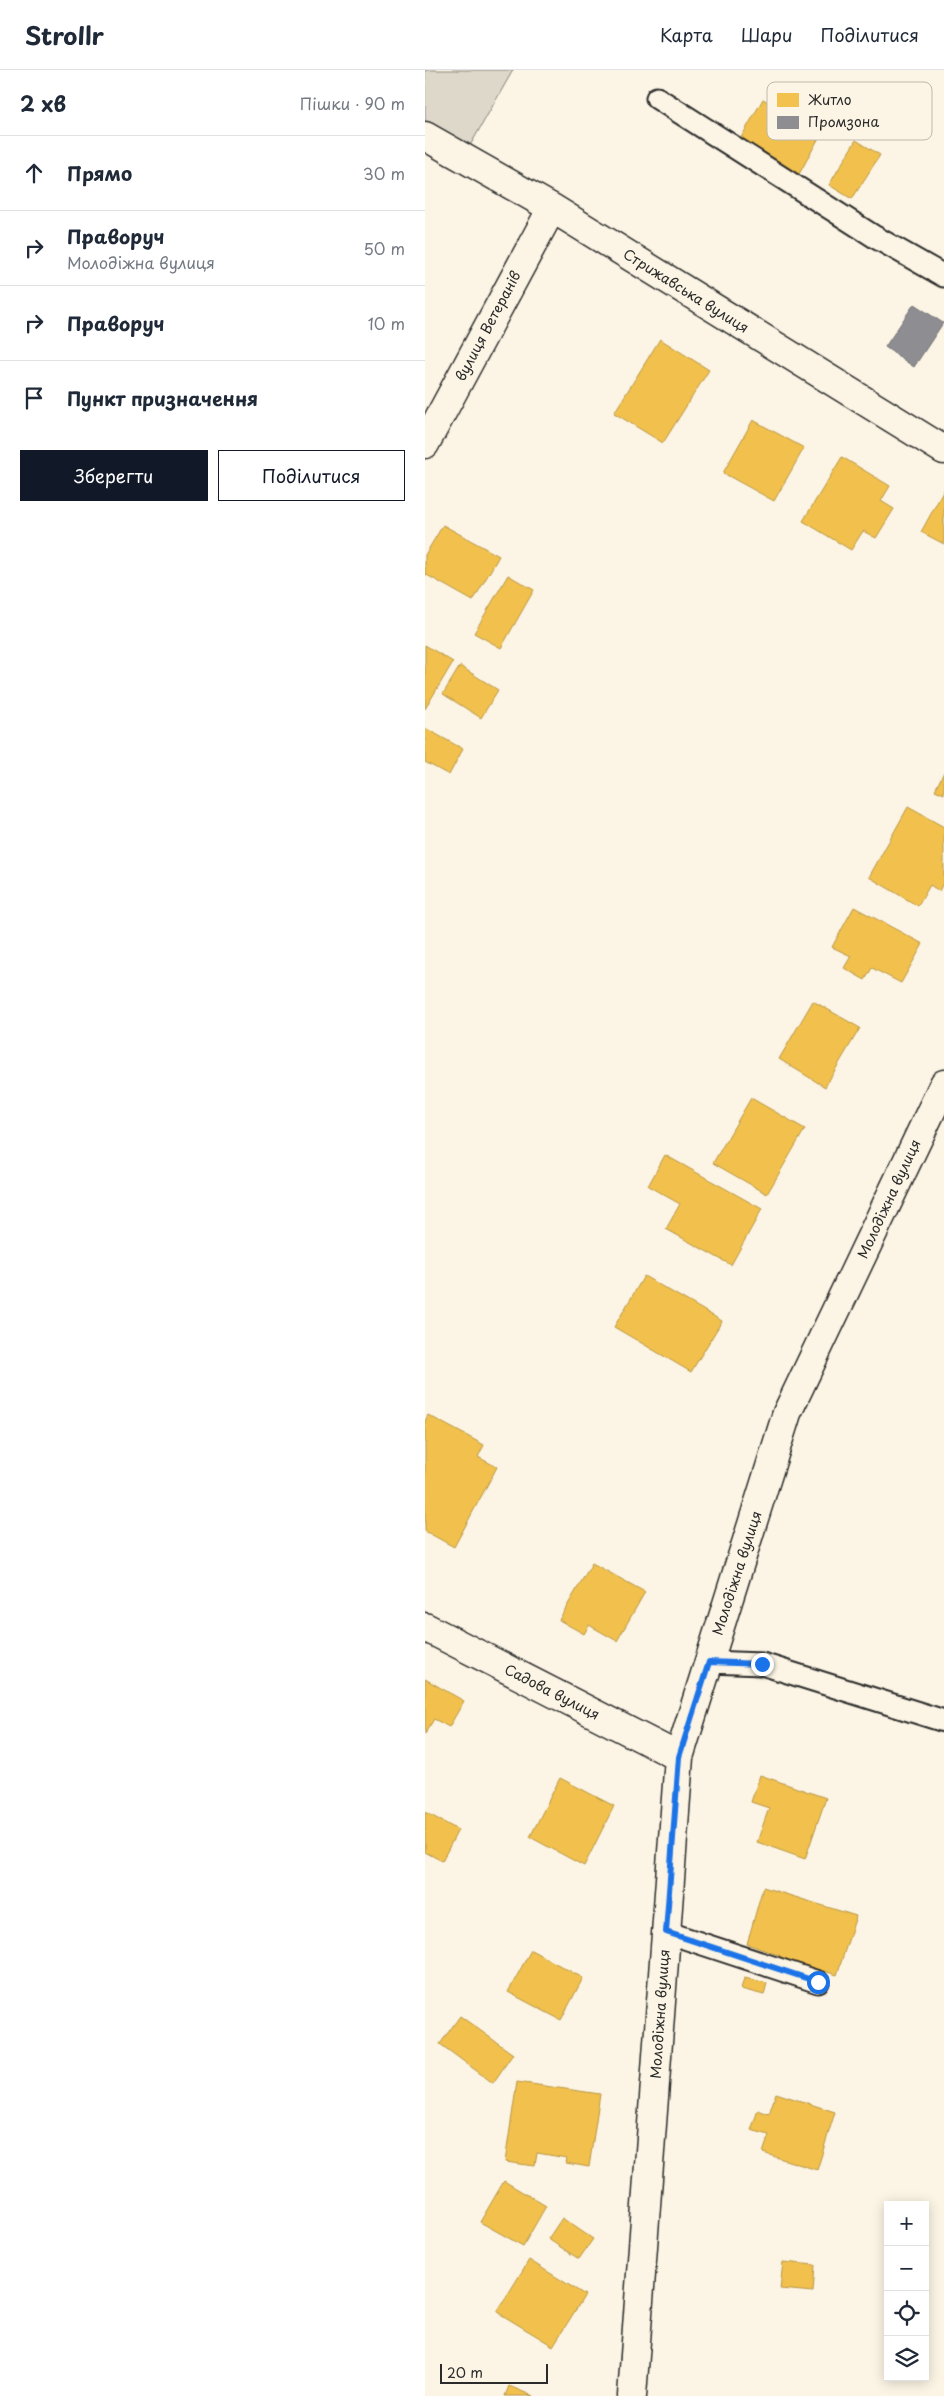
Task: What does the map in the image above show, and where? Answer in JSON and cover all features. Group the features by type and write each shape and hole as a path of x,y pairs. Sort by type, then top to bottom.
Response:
{"street":[{"name":"Стрижавська вулиця","path":"425,136 552,208 944,450"},
{"name":"вулиця Ветеранів","path":"425,444 552,208"},
{"name":"Молодіжна вулиця","path":"632,2396 679,1757 787,1413 944,1084"},
{"name":"Садова вулиця","path":"425,1627 679,1757"}],"lane":[{"path":"657,98 875,237 944,276"},
{"path":"709,1662 762,1664 944,1722"},
{"path":"666,1932 818,1982"}],"shaded area":[{"path":"425,70 513,70 463,158 425,136"}],"building: Житло":[{"path":"763,99 767,101 767,140 818,140 798,176 738,143"},
{"path":"856,140 880,155 852,199 829,185"},
{"path":"660,339 709,370 663,443 614,413"},
{"path":"753,420 804,448 774,501 723,473"},
{"path":"842,457 890,486 881,501 894,509 876,538 863,531 851,550 803,521"},
{"path":"944,490 944,544 921,532"},
{"path":"443,525 499,556 473,601 425,574 425,555"},
{"path":"508,575 534,590 501,648 474,633"},
{"path":"425,645 453,662 425,709"},
{"path":"460,666 498,690 481,718 443,694"},
{"path":"425,728 463,749 449,775 425,762"},
{"path":"944,772 944,794 935,790"},
{"path":"908,807 944,827 944,881 939,891 930,885 918,906 869,877"},
{"path":"854,907 923,944 901,983 872,968 865,980 844,968 851,956 832,947"},
{"path":"813,1001 860,1028 825,1087 779,1059"},
{"path":"751,1098 805,1129 767,1194 713,1163"},
{"path":"665,1155 762,1209 731,1265 666,1229 680,1204 648,1186"},
{"path":"644,1276 722,1321 691,1372 614,1327"},
{"path":"428,1415 484,1445 478,1457 497,1467 454,1547 425,1531 425,1421"},
{"path":"592,1563 645,1592 617,1641 589,1625 584,1634 559,1620"},
{"path":"425,1679 464,1701 449,1727 434,1719 425,1734"},
{"path":"760,1775 826,1798 805,1859 757,1842 769,1808 751,1802"},
{"path":"560,1778 614,1806 584,1866 530,1837"},
{"path":"425,1812 458,1830 442,1861 425,1852"},
{"path":"763,1887 856,1916 837,1975 814,1968 811,1974 779,1963 781,1956 747,1944"},
{"path":"531,1950 583,1978 561,2020 508,1992"},
{"path":"744,1978 767,1983 764,1995 741,1989"},
{"path":"460,2016 513,2054 493,2083 440,2044"},
{"path":"517,2082 600,2094 589,2167 566,2163 567,2158 537,2153 535,2166 505,2162"},
{"path":"776,2093 835,2112 817,2170 763,2153 769,2135 751,2130 758,2110 769,2114"},
{"path":"504,2181 546,2206 523,2246 480,2222"},
{"path":"562,2218 593,2239 579,2259 548,2239"},
{"path":"529,2260 585,2295 553,2346 497,2312"},
{"path":"783,2262 815,2265 813,2292 780,2289"},
{"path":"509,2386 533,2396 505,2396"}],"building: Промзона":[{"path":"914,304 943,323 914,367 885,347"}],"route":[{"path":"762,1664 709,1662 679,1757 666,1932 818,1982"}]}
